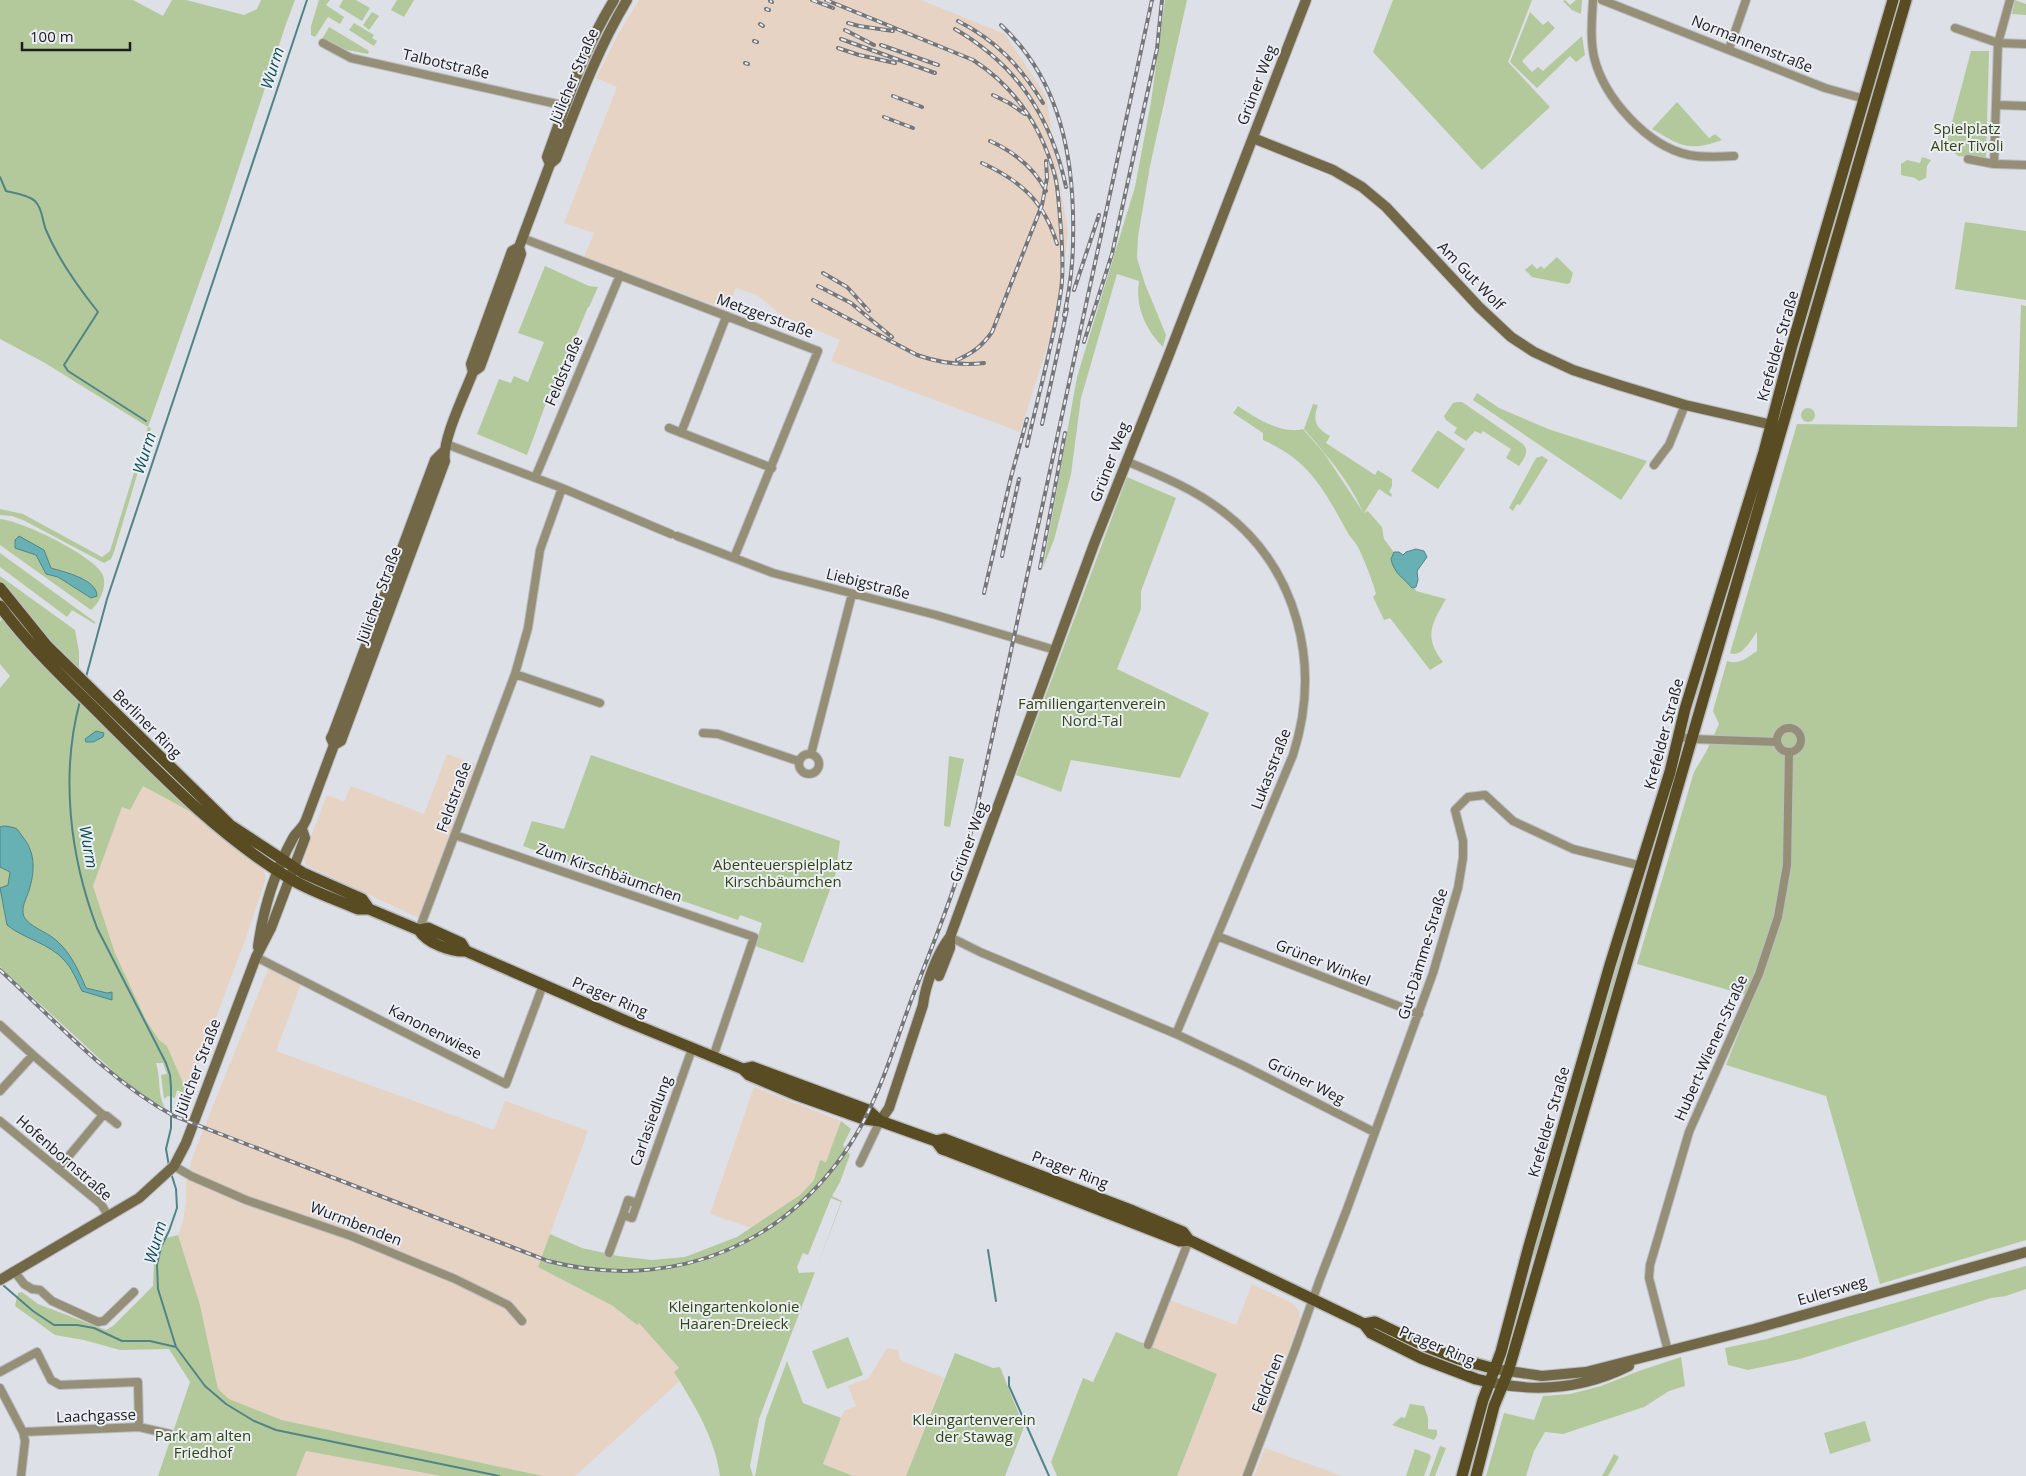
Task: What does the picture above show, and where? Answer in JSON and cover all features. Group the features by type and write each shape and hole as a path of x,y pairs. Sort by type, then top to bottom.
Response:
{"main road":[{"name":"Jülicher Straße","path":"0,1280 140,1198 171,1169 183,1150 257,955 271,928 294,836 302,830 334,745 331,738 332,734 414,514 435,460 444,448 473,372 480,366 519,260 521,243 550,164 556,159 584,61 614,0"},
{"name":"Jülicher Straße","path":"571,108 627,0"},
{"name":"Grüner Weg","path":"880,1121 889,1108 923,1005 930,997 950,948 950,937 1126,461 1306,0"},
{"name":"Krefelder Straße","path":"1476,1476 1494,1406 1508,1372 1692,740 1777,426 1791,349 1893,0"},
{"name":"Krefelder Straße","path":"1462,1476 1513,1312 1529,1246 1610,965 1642,866 1680,737 1685,709 1712,618 1777,426 1906,0"},
{"name":"Am Gut Wolf","path":"1253,138 1333,170 1362,187 1386,207 1479,307 1511,337 1534,352 1572,370 1685,405 1777,426"},
{"name":"Berliner Ring","path":"0,588 22,617 91,690 230,825 287,870"},
{"name":"Berliner Ring","path":"0,606 15,627 166,779 227,835 287,870"},
{"name":"Prager Ring","path":"287,870 358,909 369,909 420,930 428,928 461,943 466,951 692,1049 743,1069 749,1076 864,1120 880,1121 936,1141 942,1149 1180,1240 1189,1240 1364,1324 1371,1333 1421,1358 1476,1379 1504,1385"},
{"name":"Eulersweg","path":"1495,1369 1542,1376 1586,1372 1646,1358 2026,1252"},
{"name":"Prager Ring","path":"1364,1324 1375,1322 1451,1356 1495,1369"},
{"name":"Eulersweg","path":"1504,1385 1540,1388 1580,1384 1612,1374 1646,1358"}],"street":[{"path":"1593,0 1591,33 1594,57 1600,76 1623,111 1646,133 1673,150 1688,155 1734,156"},
{"name":"Normannenstraße","path":"1602,0 1825,88 1865,99"},
{"path":"1729,49 1746,0"},
{"path":"1994,164 1998,43 2010,0"},
{"path":"1954,28 1998,43 2026,44"},
{"name":"Talbotstraße","path":"323,43 351,58 571,108"},
{"path":"1997,105 2026,106"},
{"path":"1968,159 1994,164 2026,165"},
{"name":"Metzgerstraße","path":"521,243 620,275 818,351 734,558"},
{"name":"Feldstraße","path":"535,478 620,275"},
{"path":"681,433 726,317"},
{"path":"1654,465 1669,445 1685,405"},
{"path":"669,428 772,468"},
{"name":"Liebigstraße","path":"444,448 562,488 773,574 936,615 1055,650"},
{"name":"Lukasstraße","path":"1126,461 1189,490 1220,509 1241,528 1262,552 1290,601 1302,638 1306,671 1306,701 1297,744 1176,1034"},
{"name":"Feldstraße","path":"420,930 515,674 528,628 540,550 562,488"},
{"path":"811,754 852,594"},
{"path":"515,674 600,703"},
{"path":"1785,729 1797,730 1800,736 1800,745 1796,750 1789,752 1784,751 1777,742 1778,737 1785,729"},
{"path":"704,733 718,734 798,761"},
{"path":"1680,737 1692,740 1777,742"},
{"name":"Hubert-Wienen-Straße","path":"1668,1351 1649,1278 1650,1265 1689,1132 1759,974 1778,917 1787,865 1789,752"},
{"path":"811,754 816,756 819,766 816,771 806,774 801,771 798,761 801,756 811,754"},
{"name":"Gut-Dämme-Straße","path":"1313,1300 1433,973 1461,872 1463,841 1455,810 1468,797 1485,795 1513,821 1573,849 1642,866"},
{"name":"Zum Kirschbäumchen","path":"455,836 754,937 713,1056"},
{"name":"Grüner Winkel","path":"1217,936 1419,1014"},
{"name":"Grüner Weg","path":"950,937 980,952 1176,1034 1374,1132"},
{"name":"Kanonenwiese","path":"257,955 506,1084 543,985"},
{"path":"0,1025 102,1115 107,1116 117,1124"},
{"name":"Carlasiedlung","path":"609,1253 623,1215 632,1218 692,1049"},
{"path":"0,1091 32,1055"},
{"path":"58,1169 102,1115"},
{"name":"Hofenbornstraße","path":"0,1121 101,1204 109,1217"},
{"path":"860,1162 880,1121"},
{"name":"Wurmbenden","path":"171,1169 246,1200 351,1236 454,1279 508,1305 522,1321"},
{"path":"1148,1345 1189,1240"},
{"path":"14,1271 24,1284 32,1289 40,1290 52,1301 98,1322 104,1322 134,1292"},
{"name":"Feldchen","path":"1247,1476 1313,1300"},
{"path":"0,1372 37,1352 51,1380 60,1385 138,1382 139,1427"},
{"path":"0,1388 23,1432 25,1451 21,1476"},
{"name":"Laachgasse","path":"23,1432 139,1427 170,1434"}],"shaded area":[{"path":"639,0 921,0 1005,34 1046,96 1068,233 1058,312 1020,432 831,361 840,340 781,315 757,295 736,288 727,310 584,257 594,233 564,223 617,87 596,78 620,31"},
{"path":"447,754 475,764 419,918 306,865 304,854 327,795 344,802 351,786 424,814"},
{"path":"139,761 221,837 263,867 266,879 187,1095 167,1046 159,1040 146,1020 115,953 93,886"},
{"path":"269,967 301,984 276,1051 494,1130 505,1101 588,1131 538,1267 613,1306 637,1325 639,1323 679,1368 674,1372 680,1381 575,1476 543,1476 282,1420 229,1399 218,1389 200,1305 178,1235 183,1221 186,1202 186,1182 192,1158"},
{"path":"754,1087 841,1121 826,1162 820,1160 814,1180 800,1195 752,1228 710,1214"},
{"path":"1252,1284 1294,1304 1299,1311 1300,1319 1243,1476 1177,1476 1217,1375 1152,1347 1170,1300 1236,1325"},
{"path":"887,1348 898,1350 900,1359 904,1362 944,1378 906,1476 853,1476 823,1464 844,1411 856,1406 848,1386 869,1378"},
{"path":"1265,1448 1342,1476 1254,1476"},
{"path":"306,1451 441,1476 296,1476"}],"green space":[{"path":"0,0 133,0 163,16 172,0 186,0 244,15 257,9 261,0 295,0 221,222 148,427 45,363 0,339"},
{"path":"319,0 330,0 326,5 344,17 340,24 328,17 315,37 311,35 311,26"},
{"path":"343,0 356,0 370,8 362,21 339,7"},
{"path":"397,0 414,0 404,17 391,10"},
{"path":"1165,0 1187,0 1150,166 1138,237 1137,258 1145,284 1166,335 1163,347 1146,325 1140,308 1139,281 1117,274 1081,398 1071,474 1054,540 1043,567 1077,377 1135,187 1151,102"},
{"path":"1393,0 1532,0 1508,62 1550,107 1482,170 1373,52"},
{"path":"1565,0 1570,5 1576,0 1582,0 1581,14 1572,10 1563,1"},
{"path":"1897,0 1900,0 1835,227 1834,220"},
{"path":"2015,0 2026,4 2026,15 2012,14"},
{"path":"372,12 379,16 369,30 363,25"},
{"path":"1530,12 1543,25 1548,21 1555,28 1522,61 1532,72 1538,67 1543,71 1582,36 1585,55 1576,62 1570,56 1537,88 1510,62"},
{"path":"354,23 374,35 372,38 377,41 374,46 349,30"},
{"path":"329,27 369,51 368,54 342,49 322,39"},
{"name":"Spielplatz Alter Tivoli","path":"1971,51 1989,51 1986,158 1958,156 1946,145"},
{"path":"1677,102 1709,138 1715,134 1722,140 1701,146 1685,145 1670,140 1652,129"},
{"path":"1922,157 1931,160 1927,166 1926,178 1919,181 1915,178 1901,175 1901,164 1907,160 1920,163"},
{"path":"1965,222 2026,231 2026,300 1955,289"},
{"path":"1557,257 1573,273 1570,283 1532,277 1525,270 1532,264 1537,269 1541,266 1544,269"},
{"path":"545,266 589,286 598,287 560,374 558,373 527,455 477,434 499,379 511,383 514,376 528,382 544,342 518,333"},
{"path":"2021,305 2026,306 2026,1240 1880,1284 1826,1096 1726,1065 1753,997 1637,964 1694,772 1719,724 1713,711 1727,661 1739,661 1757,651 1757,632 1742,651 1734,654 1730,653 1797,424 2017,427"},
{"path":"1477,393 1499,408 1548,429 1647,461 1621,500 1473,400"},
{"path":"1462,402 1523,444 1526,452 1519,466 1506,458 1511,449 1483,431 1481,434 1475,431 1466,441 1454,433 1457,428 1446,420 1444,416 1453,403"},
{"path":"1313,404 1318,405 1315,415 1316,424 1330,436 1326,443 1375,475 1378,470 1392,479 1392,486 1389,492 1392,494 1391,497 1379,489 1364,513 1368,511 1382,527 1384,539 1405,567 1416,591 1446,599 1437,615 1431,637 1433,645 1443,662 1430,670 1390,618 1384,620 1373,597 1376,594 1358,547 1315,479 1293,458 1263,440 1263,433 1233,413 1238,406 1278,428 1287,430 1303,429 1324,453 1363,512 1344,479 1329,458 1304,429"},
{"path":"1808,408 1813,410 1815,415 1813,420 1808,422 1803,420 1801,415 1803,410"},
{"path":"148,427 151,428 111,559 104,563 23,520 12,516 0,515 0,509 23,514 102,557 110,551"},
{"path":"1437,431 1465,449 1438,489 1411,471"},
{"path":"1542,456 1548,460 1520,505 1517,504 1513,511 1509,508 1536,458"},
{"name":"Familiengartenverein Nord-Tal","path":"1127,477 1176,498 1141,591 1141,609 1117,669 1209,713 1180,778 1071,760 1061,792 1016,775"},
{"path":"0,519 10,521 56,540 86,558 103,575 104,584 100,599 91,610 0,545","holes":["36,555 51,568 77,576 91,598 58,577 46,574"]},
{"path":"0,553 95,622 95,624 72,610 67,617 0,567"},
{"path":"0,576 75,630 79,652 79,669 76,669 39,630 0,581"},
{"path":"3,619 147,770 195,814 143,786 130,810 122,807 93,886 115,953 146,1020 159,1040 167,1046 186,1090 187,1095 177,1090 175,1098 168,1096 164,1099 161,1075 167,1074 163,1063 156,1063 161,1097 165,1108 136,1091 0,967 0,688 10,676 0,664 0,621"},
{"name":"Abenteuerspielplatz Kirschbäumchen","path":"591,755 840,841 835,876 803,963 755,946 762,923 740,915 738,920 578,865 580,857 575,856 574,859 568,862 523,846 532,821 564,829"},
{"path":"949,756 964,759 950,827 944,826"},
{"path":"1679,756 1682,756 1533,1267 1534,1249"},
{"name":"Kleingartenkolonie Haaren-Dreieck","path":"841,1121 851,1129 843,1145 850,1155 840,1182 832,1196 842,1201 816,1269 841,1202 831,1198 808,1255 803,1253 797,1267 799,1273 815,1272 759,1419 750,1466 753,1476 720,1476 709,1435 674,1372 679,1368 639,1323 637,1325 613,1306 538,1267 550,1234 582,1248 618,1256 652,1260 685,1257 737,1237 800,1195 814,1180 820,1160 826,1162"},
{"name":"Park am alten Friedhof","path":"178,1235 200,1305 218,1389 229,1399 282,1420 543,1476 441,1476 306,1451 296,1476 158,1476 190,1382 169,1349 120,1350 84,1340 55,1335 15,1306 18,1293 22,1292 38,1304 106,1330 113,1326 153,1286 154,1261 163,1239"},
{"path":"2026,1266 2026,1289 2006,1296 1991,1298 1800,1359 1748,1370 1728,1365 1725,1348 1767,1339"},
{"path":"1116,1332 1217,1374 1177,1476 1057,1476 1051,1462 1083,1378 1093,1382"},
{"path":"848,1337 863,1375 827,1389 812,1351"},
{"name":"Kleingartenverein der Stawag","path":"955,1353 993,1368 1000,1367 1024,1427 1005,1476 906,1476"},
{"path":"1681,1357 1685,1386 1669,1391 1644,1407 1563,1434 1545,1432 1534,1451 1526,1476 1486,1476 1504,1413 1534,1420 1543,1396 1570,1394 1601,1386"},
{"path":"787,1361 803,1403 841,1418 823,1464 853,1476 755,1476 766,1418"},
{"path":"1410,1404 1424,1406 1428,1418 1428,1429 1437,1430 1434,1440 1392,1425 1401,1417 1405,1418"},
{"path":"1865,1421 1871,1441 1830,1454 1824,1433"},
{"path":"1440,1446 1446,1448 1435,1476 1429,1476"},
{"path":"1415,1449 1429,1454 1431,1457 1424,1476 1406,1476"},
{"path":"1614,1454 1619,1457 1608,1476 1602,1476"}],"water":[{"path":"19,536 44,550 51,568 86,581 96,590 97,596 91,598 58,577 46,574 36,555 15,548 15,540"},
{"path":"1416,549 1424,551 1427,557 1417,571 1418,580 1416,587 1412,588 1397,572 1391,559 1394,552 1399,552 1403,555"},
{"path":"96,731 104,733 103,737 93,742 86,742 85,739"},
{"path":"0,827 17,829 32,854 33,874 23,906 24,917 63,947 76,967 86,988 107,993 112,992 112,1000 82,991 69,967 58,954 7,925 0,888 8,885 10,872 0,867"}],"waterway":[{"name":"Wurm","path":"86,677 107,599 307,0"},
{"path":"0,177 6,191 22,194 38,204 46,230 56,252 98,312 64,365 68,371 146,421"},
{"name":"Wurm","path":"80,701 70,758 69,787 74,844 80,873 97,928 166,1063 170,1075 171,1128 166,1149 169,1166"},
{"name":"Wurm","path":"171,1173 176,1189 177,1208 161,1247 157,1265 158,1289 176,1347 205,1386 226,1404 254,1421 276,1430 499,1476"},
{"path":"988,1250 996,1301"},
{"path":"4,1286 33,1311 54,1325 77,1325 94,1328 122,1341 150,1341 176,1347"},
{"path":"1009,1377 1009,1386 1049,1476"}],"railway":[{"path":"812,0 833,8"},
{"path":"826,0 973,60 1002,83 1014,96 1025,110 1043,141 1055,176 1063,260 1061,290 1054,329 1027,446"},
{"path":"0,970 105,1068 150,1102 174,1116 548,1261 595,1269 641,1270 685,1264 727,1250 766,1229 802,1202 833,1168 868,1113 947,906 970,836 1152,0"},
{"path":"1084,342 1112,254 1157,49 1162,0"},
{"path":"958,21 996,46 1026,77 1043,103"},
{"path":"848,23 893,31"},
{"path":"1001,25 1020,45 1035,66 1047,88 1064,136 1072,187 1073,227 1071,277 1064,316"},
{"path":"955,29 997,59 1028,96 1041,116 1051,138 1060,162 1066,187"},
{"path":"845,30 874,45"},
{"path":"841,39 935,73"},
{"path":"881,45 938,65"},
{"path":"838,48 895,63"},
{"path":"993,95 1025,114"},
{"path":"893,96 922,107"},
{"path":"884,117 913,128"},
{"path":"990,141 1023,161 1036,175 1046,191"},
{"path":"957,360 977,349 992,332 1042,205 1047,178 1046,161"},
{"path":"982,163 1008,177 1029,194 1045,216 1057,244"},
{"path":"1074,290 1099,215"},
{"path":"823,273 847,287 869,311"},
{"path":"818,286 851,303 892,337"},
{"path":"813,300 917,355 950,363 984,363"},
{"path":"1042,424 1067,309"},
{"path":"984,593 1011,477 1027,419"},
{"path":"1040,568 1065,433"},
{"path":"1002,556 1019,479"}]}
